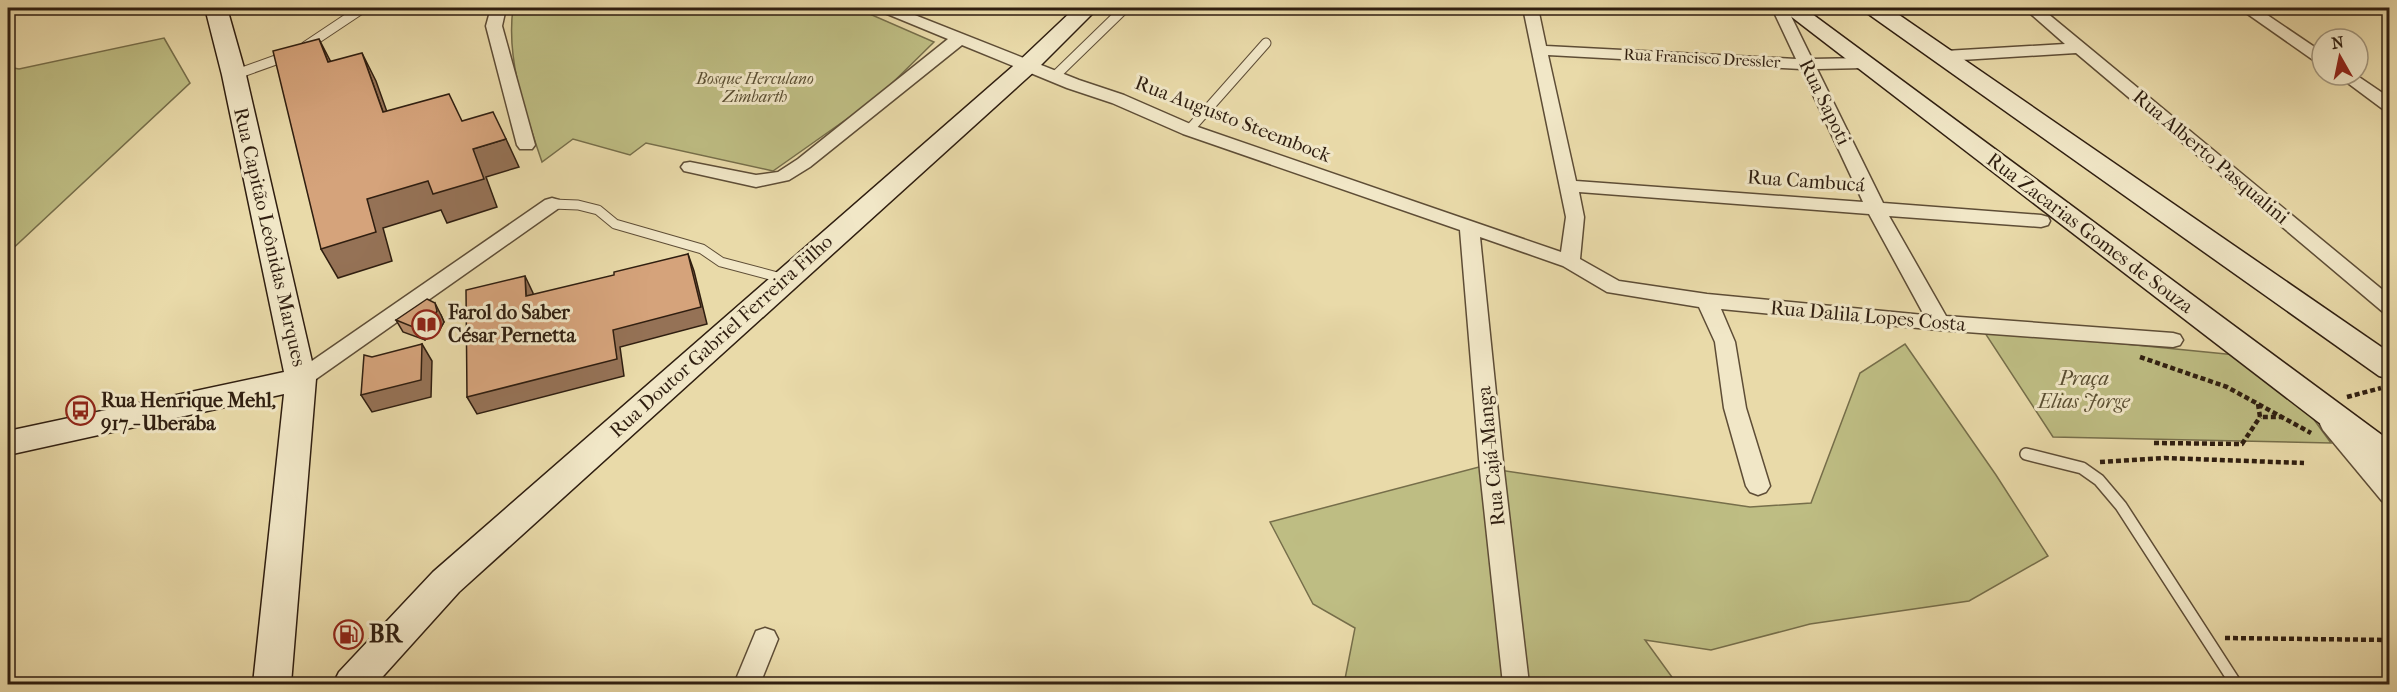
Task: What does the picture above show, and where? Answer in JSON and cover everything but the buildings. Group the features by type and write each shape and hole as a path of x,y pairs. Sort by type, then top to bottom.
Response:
{"main road":[{"name":"Rua Capitão Leônidas Marques","path":"216,8 234,75 302,379 272,684"},
{"name":"Rua Doutor Gabriel Ferreira Filho","path":"354,681 446,582 785,279 1041,70 1087,8"},
{"name":"Rua Zacarias Gomes de Souza","path":"1791,8 2390,459"},
{"path":"1875,8 2390,368"},
{"path":"8,443 302,379"}],"street":[{"path":"498,8 494,26 525,145"},
{"name":"Rua Augusto Steembock","path":"885,8 1118,99 1189,130 1570,262"},
{"path":"1530,8 1575,217 1570,262"},
{"name":"Rua Sapoti","path":"1780,8 1876,209 1939,323"},
{"name":"Rua Alberto Pasqualini","path":"2032,8 2390,307"},
{"path":"2247,8 2310,51"},
{"path":"690,167 756,181 783,176 804,163 960,38"},
{"path":"1945,56 2082,48"},
{"name":"Rua Francisco Dressler","path":"1539,50 1806,64 1864,63"},
{"path":"2362,87 2390,106"},
{"name":"Rua Cambucá","path":"1568,186 2041,221"},
{"path":"302,379 552,204"},
{"name":"Rua Cajá-Manga","path":"1469,226 1492,471 1516,684"},
{"name":"Rua Dalila Lopes Costa","path":"1570,262 1614,287 1707,301 1939,323 2173,340"},
{"path":"1707,301 1725,342 1735,408 1758,486"},
{"path":"2313,401 2390,495"},
{"path":"747,684 765,639"}],"lane":[{"path":"234,75 297,51 326,35 363,8"},
{"path":"1041,70 1125,8"},
{"path":"1189,130 1266,43"},
{"path":"552,204 578,205 598,210 615,224 702,249 721,262 785,279"},
{"path":"2026,454 2082,468 2099,480 2121,506 2236,684"}],"path":[{"path":"2133,354 2227,387 2318,436"},
{"path":"2313,401 2390,386"},
{"path":"2154,443 2242,444 2260,417 2258,404"},
{"path":"2260,417 2283,417"},
{"path":"2082,468 2107,460 2119,459 2304,463"},
{"path":"2206,638 2390,640"}],"green space":[{"name":"Bosque Herculano Zimbarth","path":"513,8 856,8 934,42 878,97 773,171 646,143 630,155 573,139 542,162 518,86 512,47"},
{"path":"164,38 190,83 8,253 8,67 19,69"},
{"name":"Praça Elias Jorge","path":"1983,330 2236,355 2299,399 2331,443 2053,437"},
{"path":"1905,344 1996,475 2048,556 1969,601 1810,624 1711,650 1645,640 1677,684 1344,684 1355,628 1313,604 1270,522 1479,467 1750,507 1811,503 1860,373"}],"place":[{"name":"Farol do Saber César Pernetta","path":"427,324"},
{"name":"Rua Henrique Mehl, 917 - Uberaba","path":"80,411"},
{"name":"BR","path":"348,634"}]}
